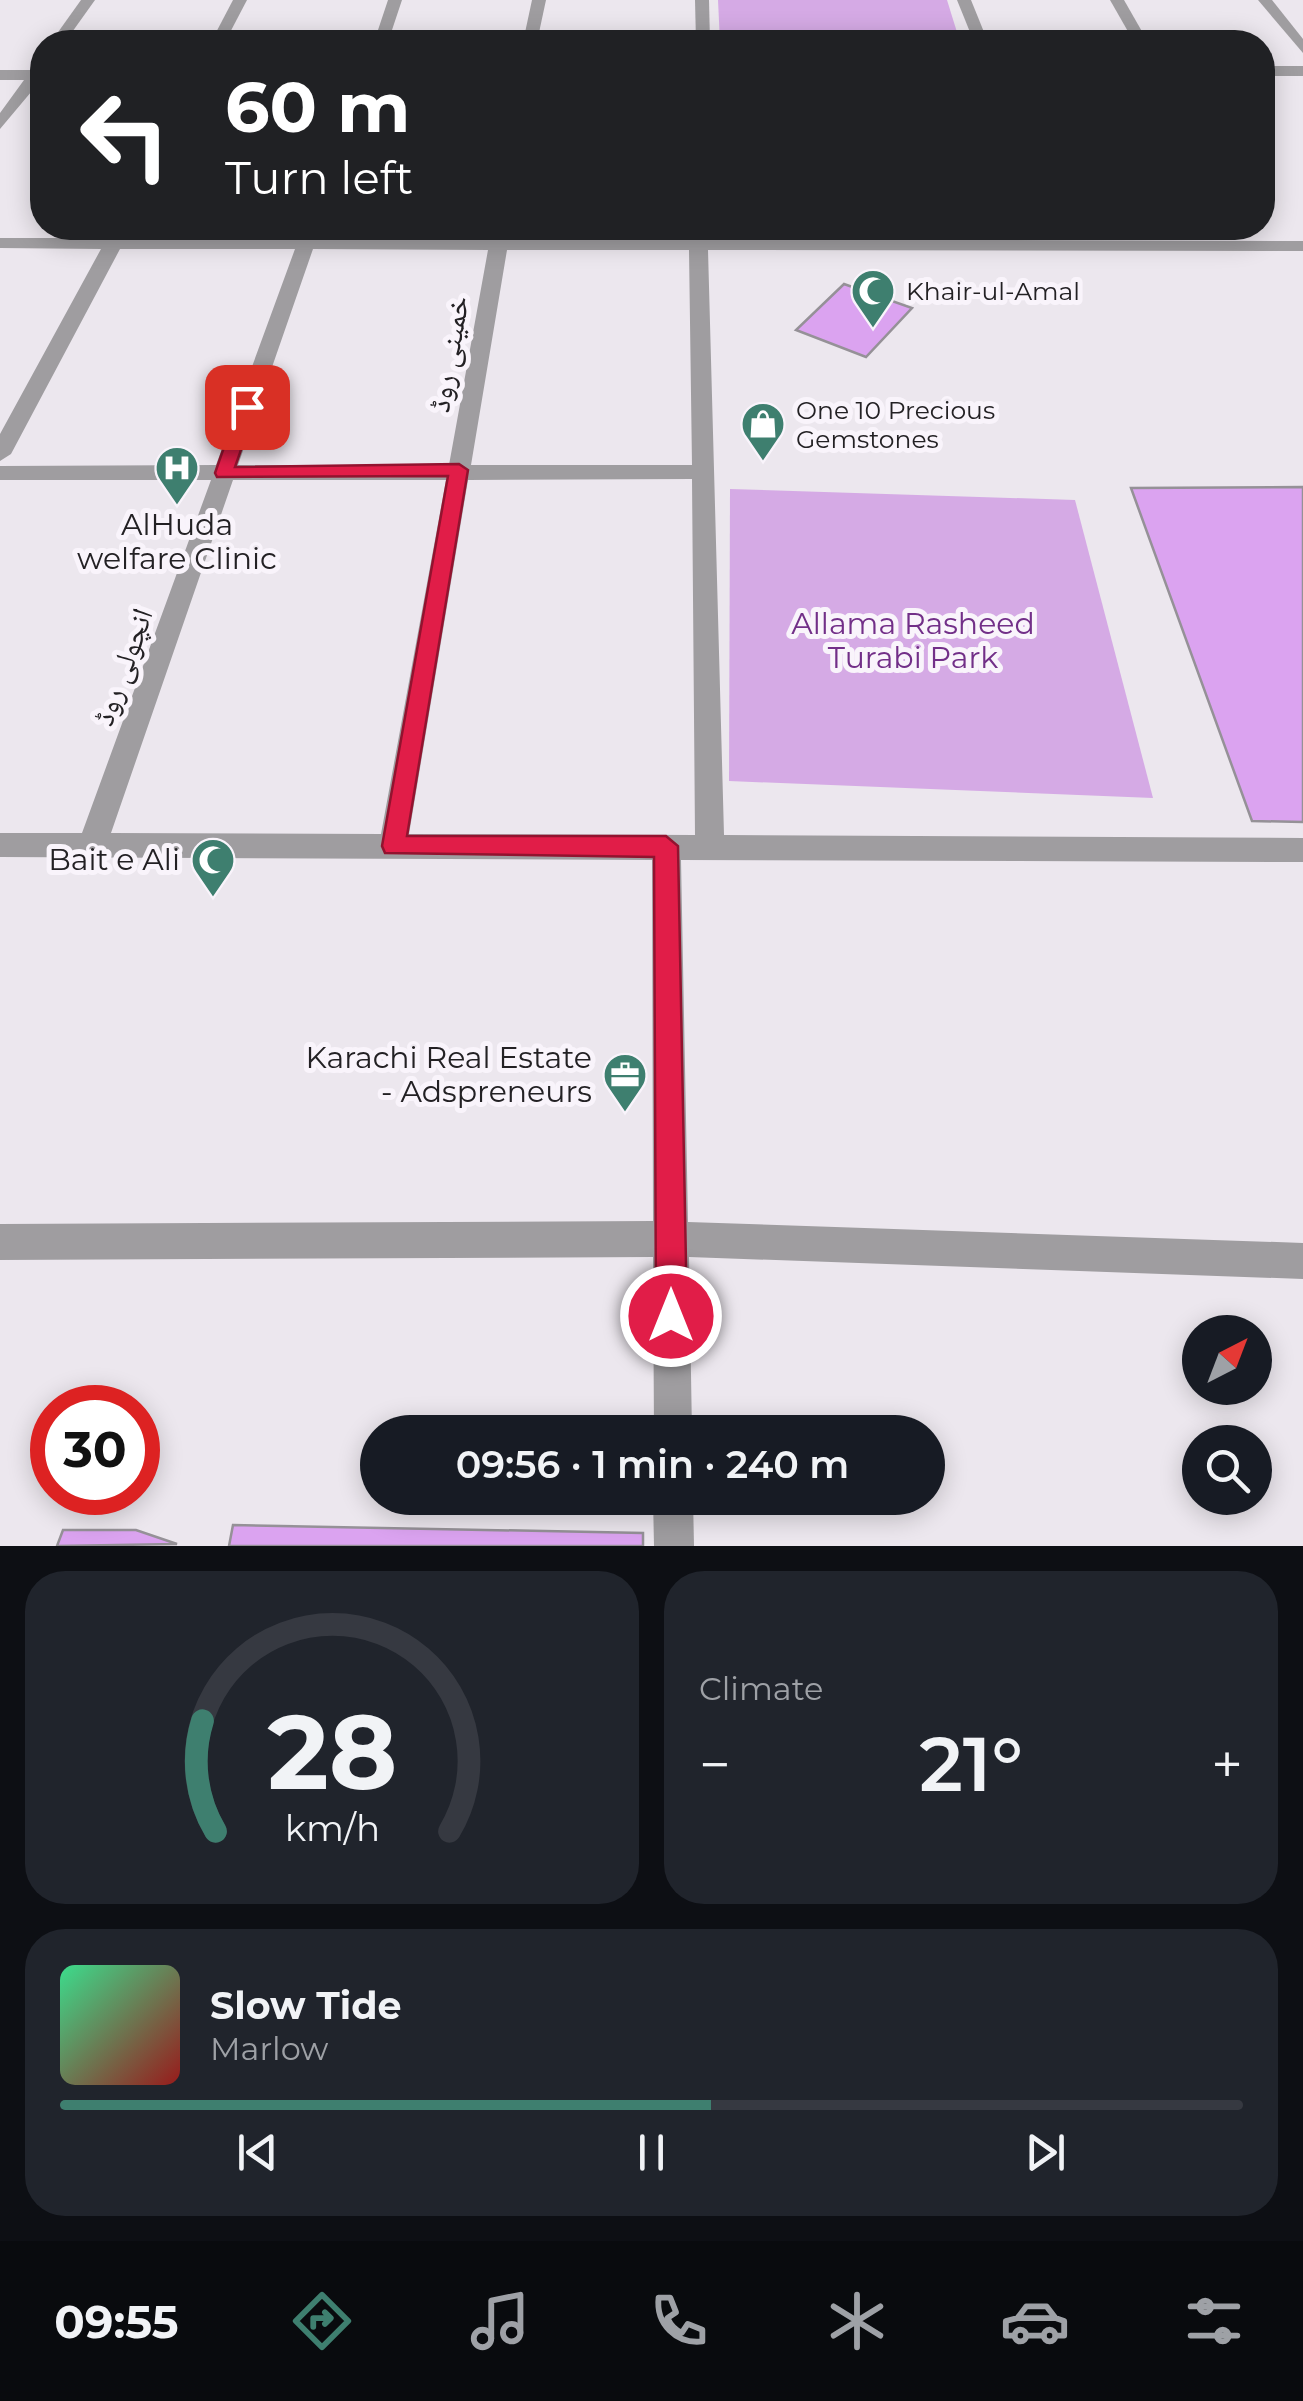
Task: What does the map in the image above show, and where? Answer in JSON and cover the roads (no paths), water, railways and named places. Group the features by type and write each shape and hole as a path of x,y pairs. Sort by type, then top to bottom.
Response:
{"street":[{"path":"67,30 88,0"},
{"path":"224,30 240,0"},
{"path":"385,30 395,0"},
{"path":"533,30 539,0"},
{"path":"702,0 702,30"},
{"path":"964,0 976,30"},
{"path":"1118,0 1134,30"},
{"path":"1265,0 1303,50"},
{"path":"1275,71 1303,71"},
{"path":"0,76 30,73"},
{"path":"0,124 30,85"},
{"path":"0,242 34,240"},
{"path":"0,454 115,240"},
{"name":"انچولی روڈ","path":"92,845 306,240"},
{"name":"خمینی روڈ","path":"394,846 499,240"},
{"path":"697,240 710,847"},
{"path":"1120,240 1303,246"},
{"path":"1245,240 1248,246"},
{"path":"0,473 704,472"},
{"path":"0,844 1303,850"},
{"path":"666,846 673,1415"},
{"path":"0,1242 670,1239 1303,1261"},
{"path":"674,1515 674,1546"}],"place":[{"name":"Khair-ul-Amal","path":"873,329"},
{"name":"One 10 Precious Gemstones","path":"763,462"},
{"name":"AlHuda welfare Clinic","path":"177,506"},
{"name":"Bait e Ali","path":"213,898"},
{"name":"Karachi Real Estate - Adspreneurs","path":"625,1113"}],"park label":[{"name":"Allama Rasheed Turabi Park","path":"913,641"}]}
